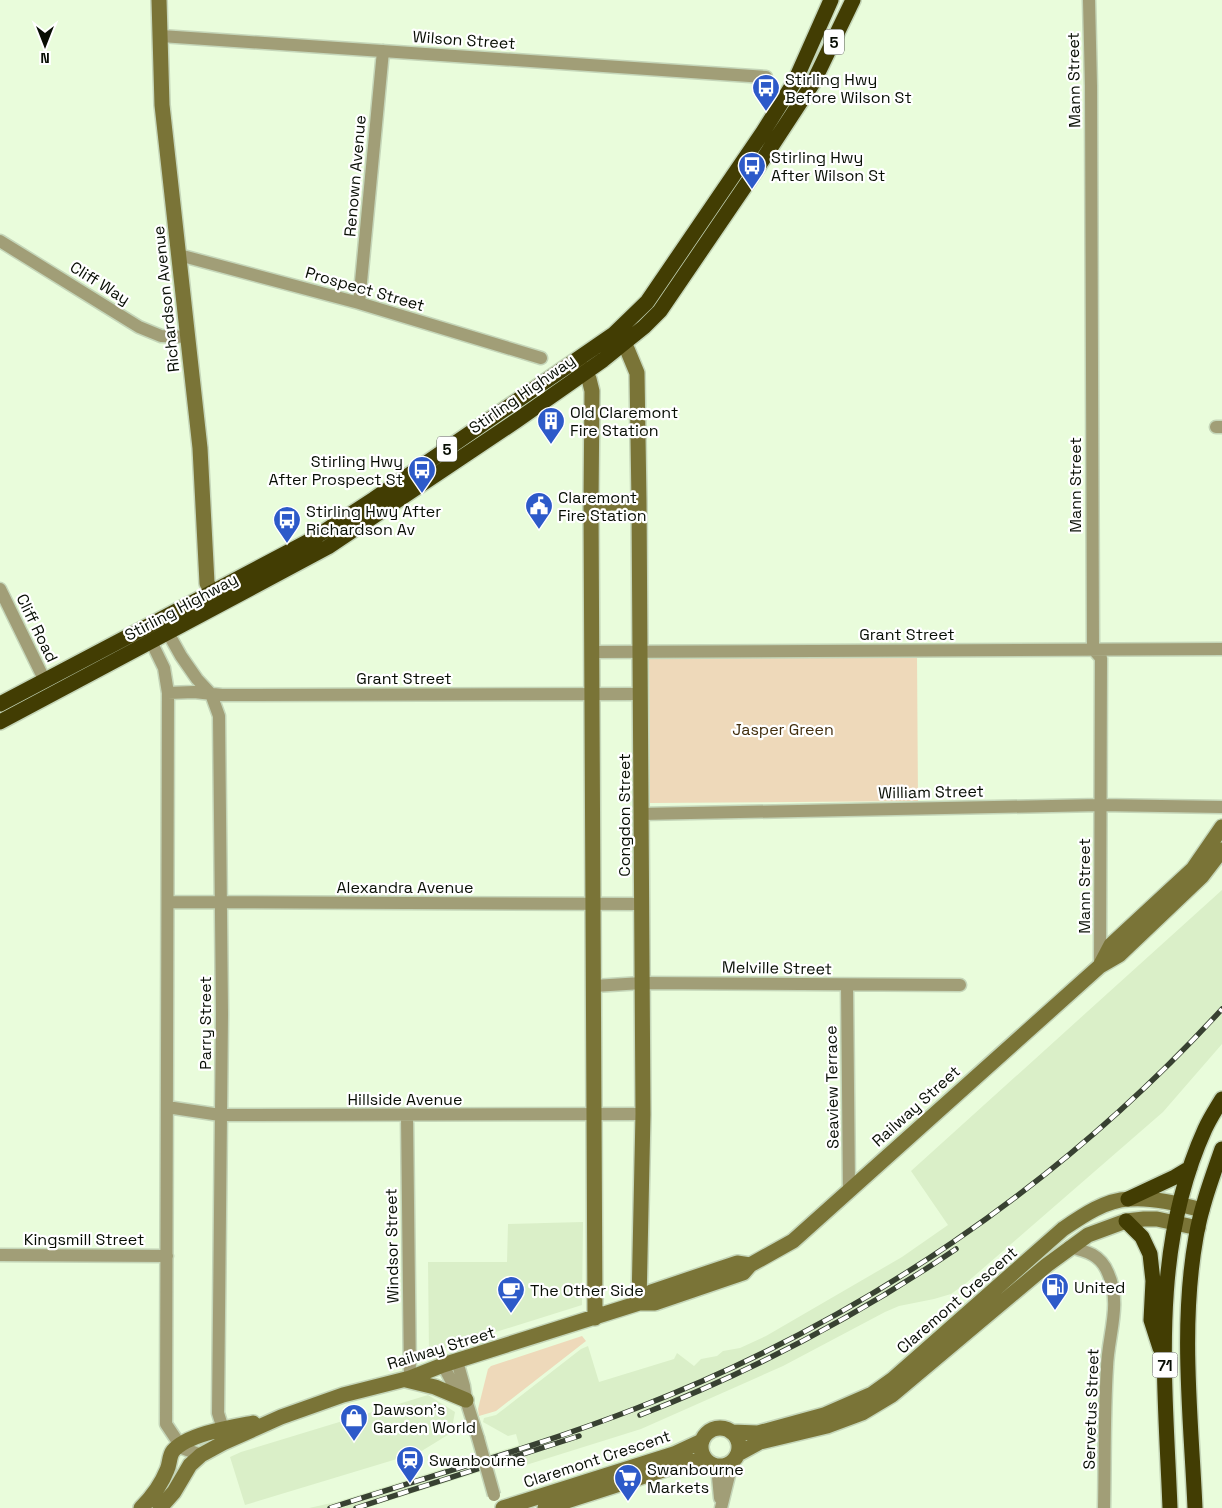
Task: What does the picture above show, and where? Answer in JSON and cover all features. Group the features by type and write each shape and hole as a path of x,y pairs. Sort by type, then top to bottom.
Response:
{"highway":[{"name":"Stirling Highway","path":"619,339 647,302 768,124 795,80 831,0"},
{"name":"Stirling Highway","path":"0,704 292,551 581,366 619,339 644,327 660,311 813,83 853,0"},
{"name":"Stirling Highway","path":"0,722 335,543 516,421 581,366"},
{"name":"71","path":"1170,1508 1164,1321 1166,1277 1175,1223 1190,1168 1205,1128 1222,1099"},
{"name":"71","path":"1195,1508 1187,1346 1189,1289 1202,1210 1222,1149"},
{"path":"1128,1199 1170,1180 1190,1168"},
{"path":"1126,1222 1142,1237 1150,1254 1153,1281 1151,1320 1165,1364"}],"street":[{"name":"Richardson Avenue","path":"159,0 162,105 200,448 207,583 212,592"},
{"name":"Mann Street","path":"1089,0 1093,649 1100,658 1100,966"},
{"name":"Wilson Street","path":"161,36 766,77"},
{"name":"Renown Avenue","path":"360,303 383,51"},
{"name":"Cliff Way","path":"0,240 139,327 161,336 188,336"},
{"name":"Prospect Street","path":"179,256 360,303 541,358"},
{"name":"Congdon Street","path":"619,339 627,349 637,373 643,1114 639,1303"},
{"name":"Congdon Street","path":"581,366 589,379 592,391 595,1318"},
{"path":"591,504 639,502"},
{"name":"Cliff Road","path":"0,589 44,681"},
{"name":"Parry Street","path":"161,619 181,656 197,679 211,694 220,716 222,1014 218,1413 223,1436"},
{"path":"144,628 164,668 168,693 166,1424 173,1448 176,1449"},
{"name":"Grant Street","path":"593,652 1222,649"},
{"name":"Grant Street","path":"168,693 640,694"},
{"name":"William Street","path":"641,814 1100,804 1222,806"},
{"name":"Railway Street","path":"1100,966 1111,945 1193,869 1222,827"},
{"name":"Railway Street","path":"176,1449 223,1436 343,1396 595,1318 639,1303 651,1292 737,1263 750,1265 793,1240 1100,966 1119,955 1202,876 1222,850"},
{"name":"Alexandra Avenue","path":"168,902 642,904"},
{"name":"Melville Street","path":"594,986 642,983 960,984"},
{"name":"Seaview Terrace","path":"847,985 849,1189"},
{"name":"Hillside Avenue","path":"167,1107 220,1115 643,1114"},
{"name":"Windsor Street","path":"406,1378 407,1115"},
{"name":"Claremont Crescent","path":"731,1432 758,1433 824,1415 872,1394 893,1379 1063,1229 1085,1214 1106,1205 1128,1199 1156,1200 1202,1210"},
{"name":"Claremont Crescent","path":"545,1508 691,1461 724,1461 760,1442 836,1423 862,1413 892,1395 1069,1247 1088,1235 1126,1222 1144,1219 1198,1228"},
{"name":"Servetus Street","path":"1069,1247 1089,1252 1102,1262 1108,1271 1114,1294 1115,1311 1106,1366 1104,1508"},
{"path":"1037,1253 1047,1265"},
{"name":"Kingsmill Street","path":"0,1255 167,1256"},
{"path":"450,1363 456,1390 466,1400 498,1508"},
{"path":"406,1378 435,1387 466,1400"},
{"path":"721,1508 724,1461 738,1442 731,1432 726,1429 714,1429 704,1436 702,1453 724,1461"},
{"name":"Railway Street","path":"201,1455 223,1436"},
{"name":"Claremont Crescent","path":"503,1508 674,1454 702,1441"},
{"path":"160,1508 174,1492 190,1466 201,1455 182,1448 176,1449"},
{"path":"142,1508 155,1494 176,1449"}],"shaded area":[{"path":"1222,890 1222,1044 1163,1112 965,1284 951,1294 899,1306 885,1312 783,1366 641,1429 526,1465 524,1458 366,1508 309,1508 336,1502 519,1445 516,1434 508,1436 483,1422 484,1418 496,1415 581,1349 588,1346 599,1382 674,1359 677,1353 694,1366 701,1359 717,1356 723,1351 740,1348 766,1336 902,1257 948,1225 911,1171"},
{"path":"583,1222 582,1305 429,1353 428,1262 507,1262 508,1224"},
{"name":"Dawson's Garden World","path":"428,1395 455,1412 451,1433 420,1452 245,1505 230,1457"}],"green space":[{"name":"Jasper Green","path":"917,655 918,801 650,803 649,656"},
{"path":"582,1336 586,1341 496,1411 479,1416 478,1409 488,1369 491,1366"}],"railway":[{"path":"330,1508 523,1448 637,1408 720,1373 800,1334 878,1290 953,1242 1025,1190 1094,1134 1160,1073 1222,1009"},
{"path":"640,1415 763,1361 842,1320 919,1274 956,1249"},
{"path":"356,1508 579,1436"}],"place":[{"name":"Stirling Hwy Before Wilson St","path":"766,112"},
{"name":"Stirling Hwy After Wilson St","path":"752,190"},
{"name":"Old Claremont Fire Station","path":"551,445"},
{"name":"Stirling Hwy After Prospect St","path":"422,494"},
{"name":"Claremont Fire Station","path":"539,530"},
{"name":"Stirling Hwy After Richardson Av","path":"287,544"},
{"name":"United","path":"1055,1311"},
{"name":"The Other Side","path":"511,1314"},
{"name":"Dawson's Garden World","path":"354,1442"},
{"name":"Swanbourne","path":"410,1484"},
{"name":"Swanbourne Markets","path":"628,1502"}]}
